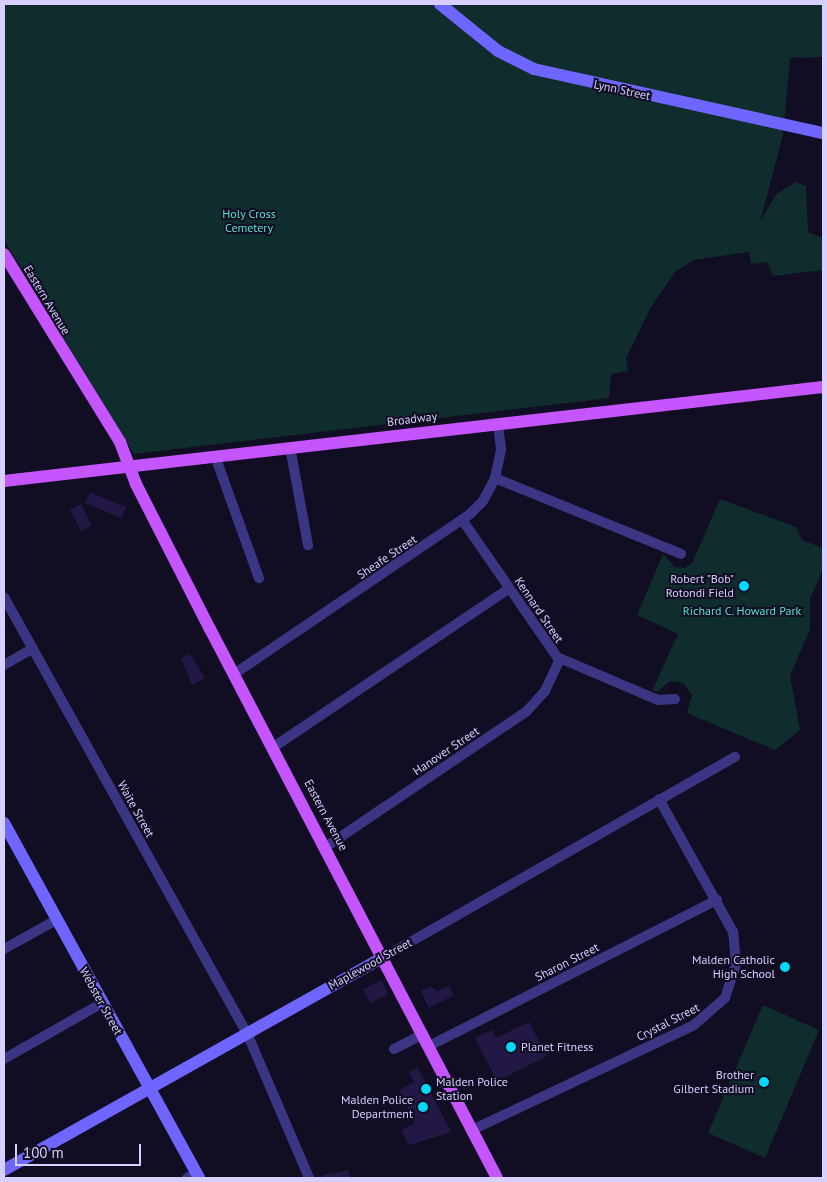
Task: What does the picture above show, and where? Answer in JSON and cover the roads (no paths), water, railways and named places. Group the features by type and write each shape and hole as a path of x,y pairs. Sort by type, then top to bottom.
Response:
{"main road":[{"name":"Lynn Street","path":"440,4 498,51 534,68 823,132"},
{"name":"Eastern Avenue","path":"4,254 67,360 115,452 128,466 234,674 275,746 327,846 497,1178"},
{"name":"Broadway","path":"4,481 823,387"},
{"name":"Webster Street","path":"6,831 102,1003 194,1177"},
{"name":"Maplewood Street","path":"4,1170 384,957"}],"street":[{"name":"Sheafe Street","path":"234,674 463,521 483,502 495,478 501,449 498,423"},
{"path":"290,447 308,544"},
{"path":"215,456 259,578"},
{"path":"495,478 680,554"},
{"name":"Kennard Street","path":"463,521 509,590 560,659 658,700 675,699"},
{"path":"275,746 509,590"},
{"name":"Waite Street","path":"4,597 247,1033 309,1178"},
{"path":"4,665 32,649"},
{"name":"Hanover Street","path":"327,846 528,711 545,691 560,659"},
{"name":"Maplewood Street","path":"384,957 735,757"},
{"name":"Crystal Street","path":"472,1130 707,1017 725,998 736,964 733,932 717,900 659,799"},
{"name":"Sharon Street","path":"429,1046 717,900"},
{"path":"4,949 56,920"},
{"path":"4,1059 102,1003"},
{"path":"394,1049 423,1034"}],"place":[{"name":"Robert \"Bob\" Rotondi Field","path":"744,586"},
{"name":"Malden Catholic High School","path":"785,967"},
{"name":"Planet Fitness","path":"511,1047"},
{"name":"Brother Gilbert Stadium","path":"764,1082"},
{"name":"Malden Police Station","path":"426,1089"},
{"name":"Malden Police Department","path":"423,1107"}],"park label":[{"name":"Holy Cross Cemetery","path":"249,221"},
{"name":"Richard C. Howard Park","path":"742,611"}]}
